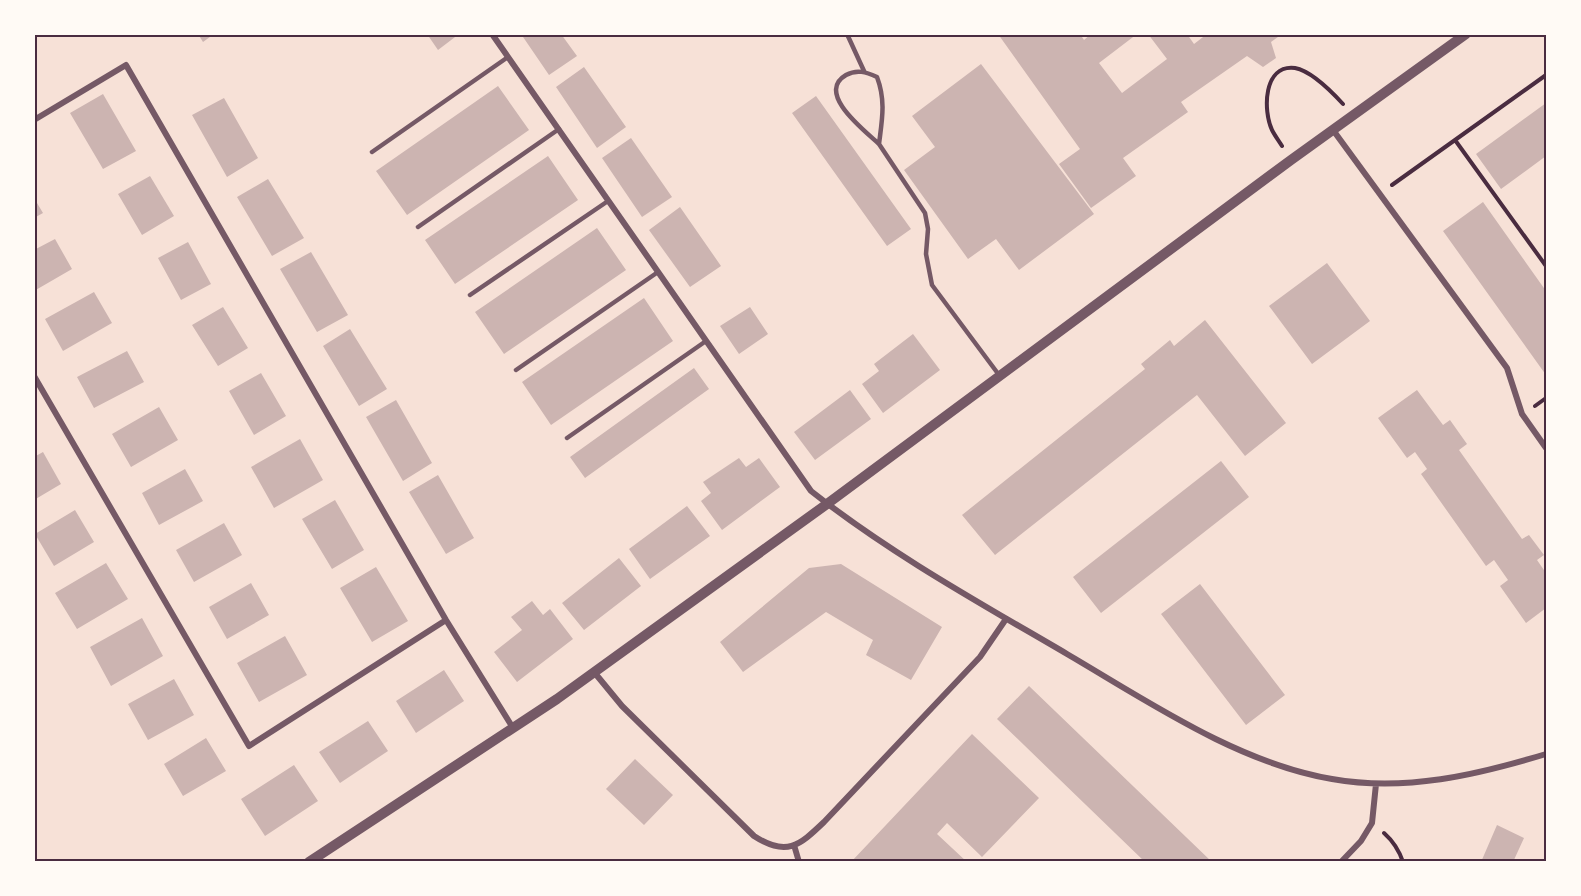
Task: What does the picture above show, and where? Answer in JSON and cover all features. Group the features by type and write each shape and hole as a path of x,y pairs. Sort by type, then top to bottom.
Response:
{"street":[{"path":"492,34 811,491 872,537 1006,619 1188,724 1242,751 1293,770 1333,780 1417,783 1504,767 1546,754"},
{"path":"309,861 513,729 594,672 1466,34"},
{"path":"34,120 126,65 446,620 513,729"},
{"path":"1333,130 1507,368 1522,414 1546,448"},
{"path":"34,376 249,746 446,620"},
{"path":"594,672 622,706 754,836 767,845 780,848 794,845 809,836 824,822 980,657 1006,619"},
{"path":"1341,861 1361,841 1372,823 1376,783"},
{"path":"794,845 799,861"}],"lane":[{"path":"847,34 864,71"},
{"path":"372,152 508,57"},
{"path":"879,144 883,92 877,77 864,71 852,72 840,78 836,91 839,105 879,144 925,213 928,229 926,254 932,285 999,375"},
{"path":"417,227 559,129"},
{"path":"470,295 608,201"},
{"path":"516,370 658,272"},
{"path":"567,438 706,341"}],"path":[{"path":"1291,160 1272,129 1267,109 1266,97 1276,74 1286,69 1296,68 1328,88 1354,115"},
{"path":"1379,194 1546,75"},
{"path":"1455,140 1546,266"},
{"path":"1372,823 1392,840 1403,861"}],"building":[{"path":"198,34 214,34 203,42"},
{"path":"427,34 459,34 438,50"},
{"path":"521,34 561,34 577,56 549,75"},
{"path":"998,34 1080,34 1084,40 1091,34 1137,34 1099,63 1122,93 1167,59 1148,34 1187,34 1194,44 1207,34 1282,34 1271,42 1276,58 1263,67 1247,56 1181,102 1188,112 1123,158 1136,176 1091,208 1059,164 1080,149"},
{"path":"981,64 1094,214 1019,270 996,239 968,259 904,170 935,147 912,116"},
{"path":"584,67 626,127 597,148 556,87"},
{"path":"498,86 529,130 407,215 376,171"},
{"path":"103,94 136,151 103,169 70,113"},
{"path":"816,96 911,229 887,246 792,113"},
{"path":"224,98 258,158 227,177 192,115"},
{"path":"1546,103 1546,156 1501,189 1476,154"},
{"path":"631,138 672,197 642,217 602,158"},
{"path":"548,156 578,200 455,284 425,240"},
{"path":"150,176 174,216 142,235 118,194"},
{"path":"268,179 304,238 272,256 237,197"},
{"path":"34,198 43,213 34,218"},
{"path":"1483,202 1546,291 1546,375 1443,231"},
{"path":"680,207 721,266 690,287 649,230"},
{"path":"597,228 626,270 504,354 475,312"},
{"path":"55,239 72,269 34,291 34,250"},
{"path":"188,242 211,284 181,300 158,258"},
{"path":"311,252 348,315 317,332 280,269"},
{"path":"1327,263 1370,321 1312,364 1269,306"},
{"path":"94,292 112,323 63,351 45,319"},
{"path":"644,298 673,341 551,425 522,382"},
{"path":"223,307 248,348 218,366 192,325"},
{"path":"750,307 768,334 739,354 720,326"},
{"path":"1205,320 1286,423 1245,456 1197,395 995,555 962,515 1145,369 1141,364 1170,340 1174,346"},
{"path":"350,329 387,389 359,406 323,346"},
{"path":"913,334 940,370 883,413 862,384 879,371 874,364"},
{"path":"127,351 144,382 94,408 77,377"},
{"path":"694,368 709,389 585,478 570,457"},
{"path":"261,373 286,416 254,435 229,391"},
{"path":"850,390 871,419 815,460 794,432"},
{"path":"1417,390 1443,425 1450,420 1467,444 1459,450 1522,539 1529,535 1544,555 1537,560 1546,573 1546,608 1526,623 1500,586 1508,580 1494,560 1486,566 1421,474 1427,469 1415,452 1407,458 1378,418"},
{"path":"396,400 432,463 403,481 366,417"},
{"path":"159,407 178,440 131,467 112,434"},
{"path":"300,439 323,480 274,508 251,467"},
{"path":"43,452 61,484 34,500 34,457"},
{"path":"739,458 746,467 759,458 780,487 722,530 701,501 711,493 703,482"},
{"path":"1221,461 1249,497 1101,613 1073,577"},
{"path":"185,469 203,501 159,525 142,493"},
{"path":"438,475 474,538 446,554 409,492"},
{"path":"335,500 364,550 332,569 302,519"},
{"path":"687,506 710,536 650,579 629,549"},
{"path":"75,510 94,542 54,566 35,534"},
{"path":"224,523 242,555 194,582 176,550"},
{"path":"619,558 641,586 584,630 562,603"},
{"path":"106,563 128,599 77,629 55,593"},
{"path":"841,564 942,627 911,680 866,655 873,640 826,612 743,672 720,642 809,568"},
{"path":"376,567 408,621 372,642 340,588"},
{"path":"251,583 269,615 227,639 209,607"},
{"path":"1200,584 1285,695 1246,725 1161,614"},
{"path":"532,601 543,615 550,609 573,639 517,682 494,652 522,630 511,617"},
{"path":"142,618 163,656 111,686 90,647"},
{"path":"285,636 307,675 259,702 237,663"},
{"path":"444,670 464,701 416,733 396,701"},
{"path":"174,679 194,715 148,740 128,704"},
{"path":"1029,686 1212,862 1145,862 997,719"},
{"path":"368,721 388,751 340,783 319,752"},
{"path":"972,734 1039,798 982,857 947,823 937,834 967,862 851,862"},
{"path":"206,738 226,771 183,796 164,764"},
{"path":"635,759 673,795 644,825 606,789"},
{"path":"294,765 318,801 265,836 241,799"},
{"path":"1497,825 1524,838 1513,862 1481,862"}]}
